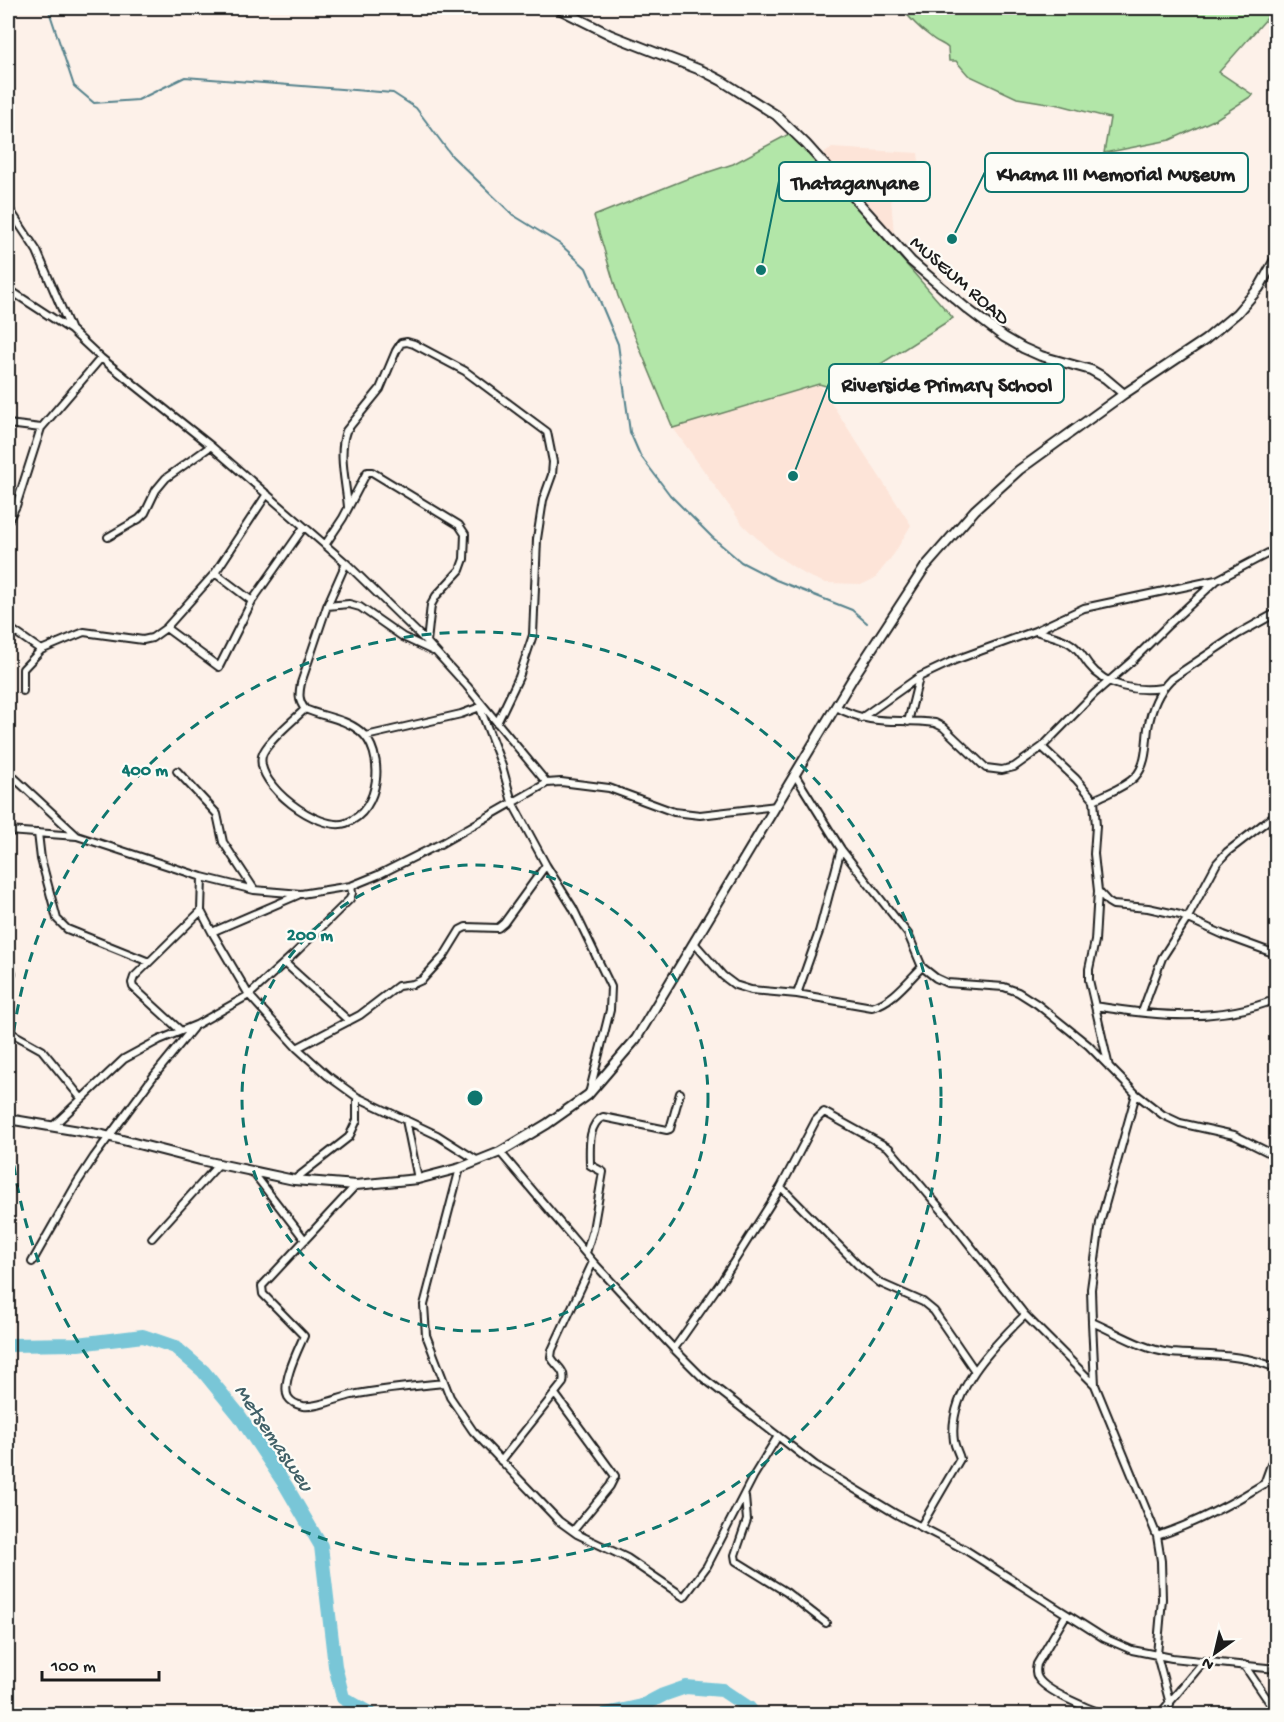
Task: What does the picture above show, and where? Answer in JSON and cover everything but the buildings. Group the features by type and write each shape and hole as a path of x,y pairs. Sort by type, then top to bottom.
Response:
{"street":[{"name":"MUSEUM ROAD","path":"557,8 611,35 703,71 730,85 776,115 813,152 911,261 966,308 1004,338 1041,356 1091,370 1124,394"},
{"path":"8,207 37,251 71,330"},
{"path":"8,1119 110,1137 294,1180 356,1185 418,1179 460,1168 500,1152 547,1124 588,1095 636,1040 795,774 925,567 975,510 1019,470 1124,394 1174,362 1238,313 1258,288 1276,258"},
{"path":"8,289 71,330 101,358 212,446 346,563 427,642 547,783"},
{"path":"348,507 343,463 346,431 380,389 401,343 414,344 465,371 547,432 554,462 543,500 537,539 533,635 519,677 497,723"},
{"path":"8,521 16,506 41,428 101,358"},
{"path":"8,424 41,428"},
{"path":"108,537 139,519 166,478 212,446"},
{"path":"324,545 348,507 364,475 372,471 410,493 463,529 464,559 460,570 436,596 431,605 427,642"},
{"path":"23,691 22,669 41,650 84,632 143,640 152,638 166,628 215,573 267,494"},
{"path":"166,628 219,667 252,601 304,527"},
{"path":"861,718 919,677 955,660 1035,631 1094,604 1217,580 1275,552"},
{"path":"305,709 264,751 260,766 264,775 291,803 318,821 344,824 356,818 367,808 374,795 376,780 372,748 366,736 359,730 344,722 305,709 299,695 327,606 346,563"},
{"path":"215,573 252,601"},
{"path":"836,707 874,721 935,723 943,727 979,763 992,770 1002,770 1014,766 1042,747 1217,580"},
{"path":"327,606 349,604 360,607 403,637 437,653"},
{"path":"1094,800 1127,784 1136,777 1141,769 1148,727 1162,688 1238,634 1276,613"},
{"path":"8,627 41,650"},
{"path":"1035,631 1071,644 1108,682 1148,690 1162,688"},
{"path":"909,722 919,677"},
{"path":"366,736 422,724 482,707"},
{"path":"482,707 512,802 546,865 573,908 611,987 610,1010 588,1095"},
{"path":"1042,747 1076,779 1094,800 1096,826 1094,854 1098,891 1095,941 1089,969 1109,1067"},
{"path":"177,771 217,814 223,842 254,890"},
{"path":"8,772 77,836"},
{"path":"795,774 841,849 908,934 922,967 947,983 1004,987 1018,992 1068,1028 1136,1094 1163,1115 1180,1123 1234,1135 1276,1156"},
{"path":"8,831 77,836 202,877 254,890 301,894 351,886 378,875 442,843 547,783 561,782 609,788 674,812 700,816 777,806"},
{"path":"1142,1012 1162,958 1187,919 1217,863 1227,852 1276,814"},
{"path":"38,833 41,859 57,919 61,925 149,962"},
{"path":"797,994 819,932 841,849"},
{"path":"297,1048 350,1021 398,986 422,980 444,956 460,930 466,927 498,927 504,923 546,865"},
{"path":"202,877 201,911 212,932 249,995 297,1048 357,1098 437,1135 478,1161"},
{"path":"52,1126 124,1059 143,1048 196,1025 249,995 350,899 351,886"},
{"path":"1098,891 1113,905 1148,908 1187,919 1276,954"},
{"path":"212,932 301,894"},
{"path":"181,1031 133,987 132,982 134,977 201,911"},
{"path":"695,944 723,976 735,985 751,990 797,994 872,1007 881,1005 922,967"},
{"path":"8,962 12,973 8,980"},
{"path":"285,963 350,1021"},
{"path":"1095,1006 1182,1016 1227,1014 1276,999"},
{"path":"32,1262 77,1183 158,1069 196,1025"},
{"path":"8,1032 42,1050 81,1098"},
{"path":"586,1253 593,1230 603,1172 591,1165 592,1127 597,1120 603,1117 670,1129 680,1093"},
{"path":"1136,1094 1099,1233 1091,1289 1095,1385 1157,1536 1161,1561 1162,1599 1157,1655 1170,1704"},
{"path":"294,1180 349,1137 357,1120 357,1098"},
{"path":"674,1349 723,1279 781,1187 816,1119 824,1112 889,1148 951,1221 1025,1315 1095,1385"},
{"path":"406,1120 418,1179"},
{"path":"500,1152 593,1262 702,1377 814,1465 847,1486 964,1549 1104,1638 1132,1650 1157,1655 1276,1669"},
{"path":"152,1238 219,1164"},
{"path":"460,1168 424,1305 426,1335 450,1397 473,1431 537,1500 573,1531 627,1558 684,1596 707,1566 753,1477 778,1436"},
{"path":"252,1171 305,1240"},
{"path":"356,1185 261,1290 304,1336 287,1381 286,1390 289,1398 295,1404 305,1407 402,1386 444,1383"},
{"path":"781,1187 858,1265 880,1283 923,1302 934,1311 975,1371"},
{"path":"501,1461 563,1383 565,1376 563,1370 551,1357 552,1350 593,1262"},
{"path":"921,1526 960,1458 954,1440 955,1410 975,1371 994,1346 1025,1315"},
{"path":"1092,1322 1155,1350 1170,1353 1230,1355 1276,1368"},
{"path":"555,1394 615,1476 610,1486 573,1531"},
{"path":"1264,1484 1276,1451"},
{"path":"1157,1536 1185,1527 1209,1515 1276,1476"},
{"path":"745,1496 747,1520 735,1555 736,1562 786,1592 826,1623"},
{"path":"1066,1615 1037,1664 1038,1679 1050,1689 1083,1707 1103,1714"},
{"path":"1160,1714 1204,1661"},
{"path":"1244,1665 1274,1710"}],"shaded area":[{"path":"832,148 918,153 921,177 891,199 894,234 823,154"},
{"path":"819,384 911,525 894,554 875,578 863,584 825,583 806,575 774,554 743,525 673,428"}],"green space":[{"path":"902,8 1276,8 1219,72 1253,95 1216,119 1170,140 1104,153 1110,118 1060,105 1017,98 968,75 956,61 949,61 948,48 923,31"},
{"path":"789,134 818,163 953,318 840,390 819,384 673,428 618,296 594,216 684,180 733,164"}],"waterway":[{"path":"48,8 74,86 94,103 138,100 185,77 393,93 416,108 452,156 513,215 560,244 586,268 618,344 630,432 640,455 670,495 741,562 776,580 852,610 867,623"},
{"name":"Metsemasweu","path":"8,1345 78,1344 143,1336 175,1347 203,1371 239,1415 286,1486 321,1546 335,1666 343,1698 371,1714"},
{"name":"Metsemasweu","path":"606,1714 642,1706 686,1687 722,1690 754,1714"}],"place":[{"name":"Khama III Memorial Museum","path":"952,239"},
{"name":"Thataganyane","path":"761,270"},
{"name":"Riverside Primary School","path":"793,476"}]}
